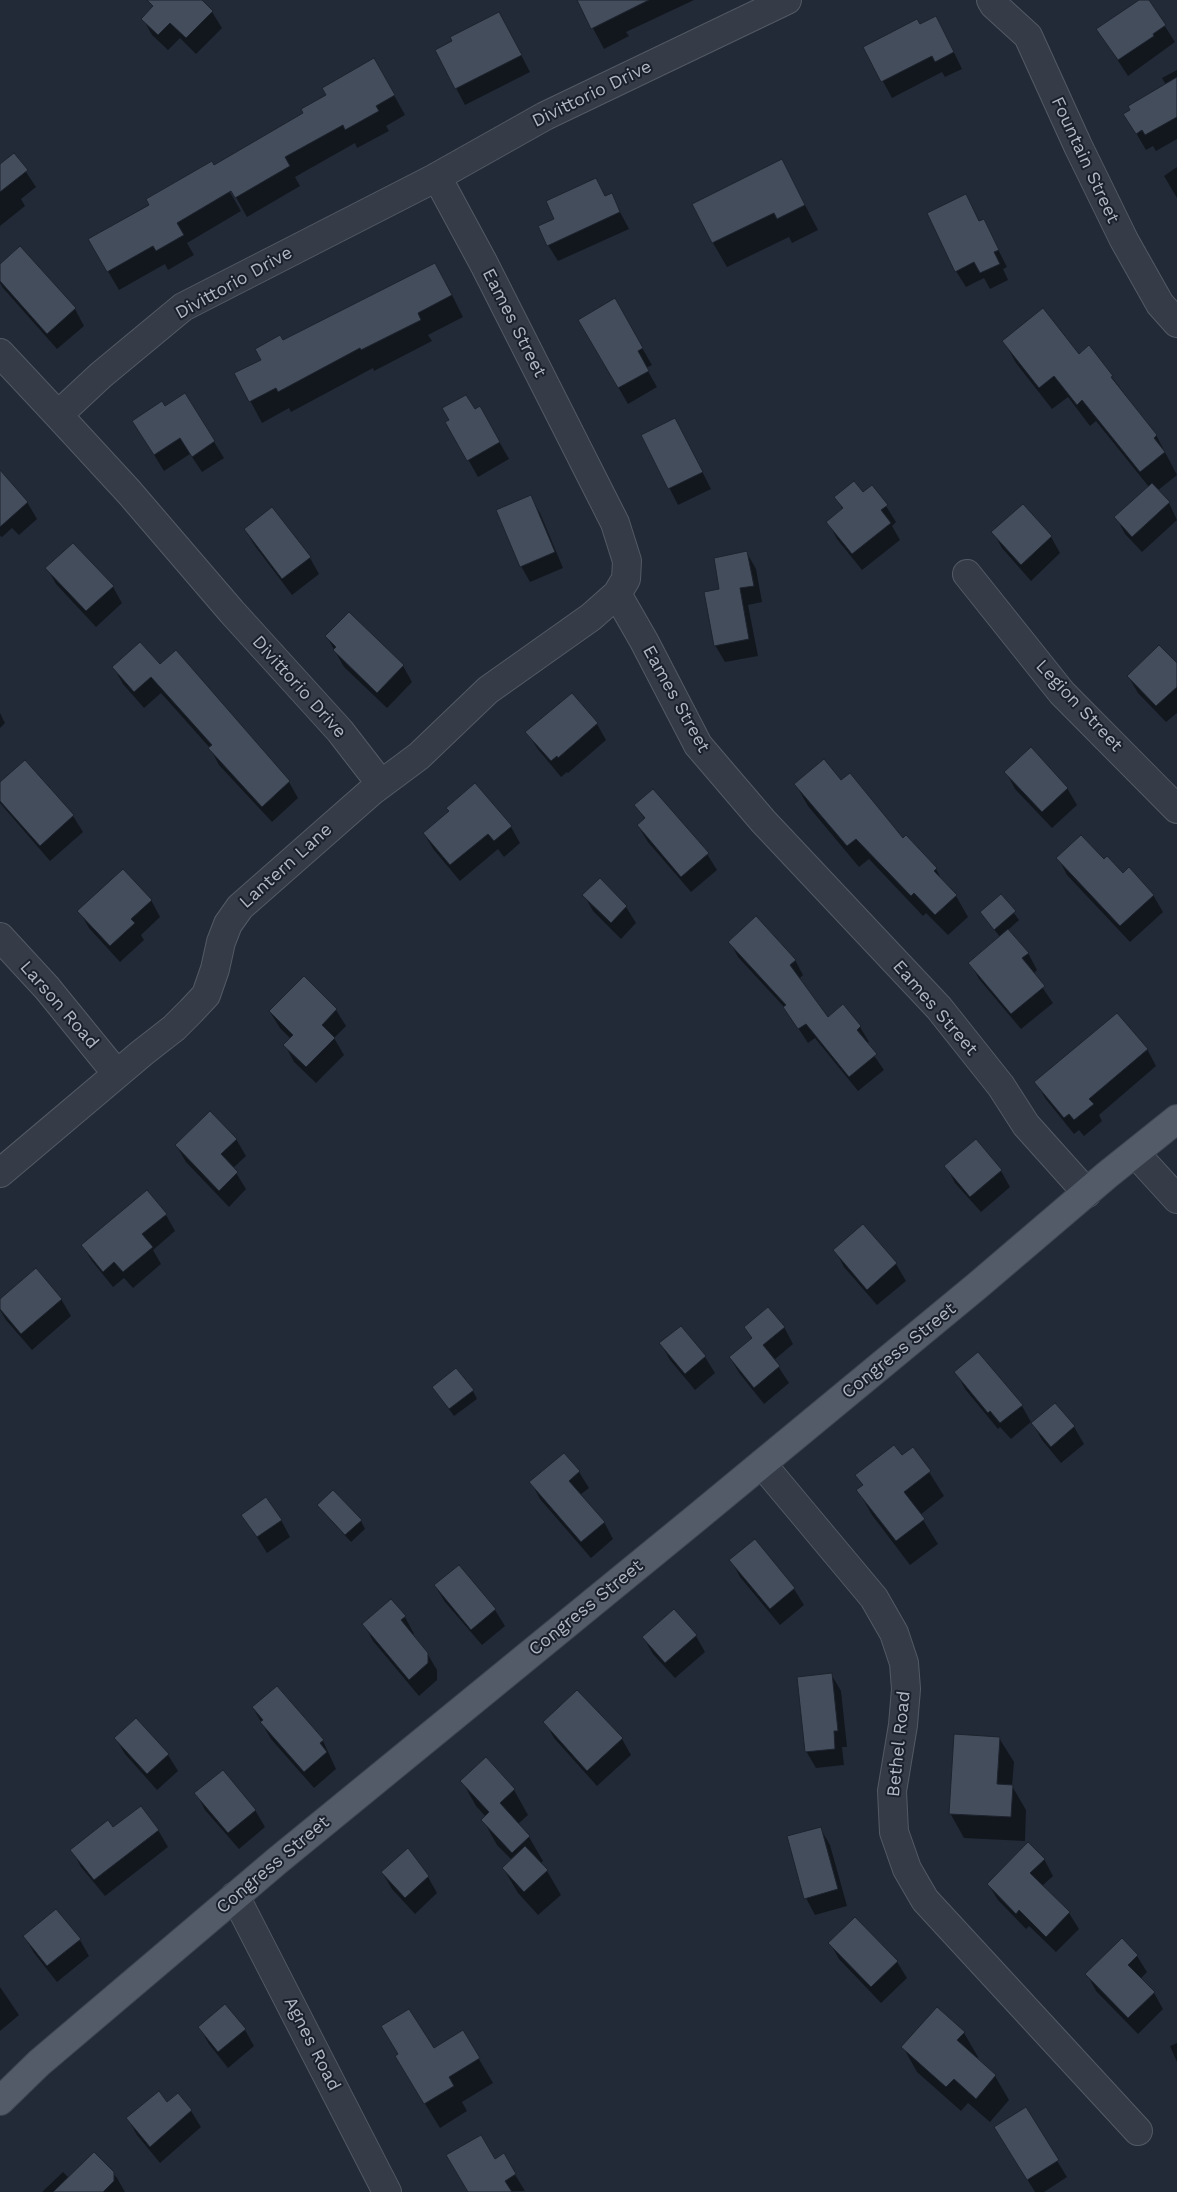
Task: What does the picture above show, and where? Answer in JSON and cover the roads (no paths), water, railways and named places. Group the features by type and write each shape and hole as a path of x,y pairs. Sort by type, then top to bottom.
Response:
{"main road":[{"name":"Congress Street","path":"0,2101 39,2063 235,1896 762,1464 1177,1119"}],"street":[{"name":"Divittorio Drive","path":"381,784 340,731 232,612 129,492 58,415 101,375 183,307 437,177 545,116 787,0"},
{"name":"Fountain Street","path":"991,0 994,6 1028,36 1078,146 1124,240 1160,304 1177,323"},
{"name":"Eames Street","path":"437,177 484,264 615,524 628,562 626,579 617,594 698,745 763,821 939,1008 1001,1086 1026,1125 1087,1193"},
{"path":"0,353 58,415"},
{"name":"Legion Street","path":"967,574 1062,693 1177,809"},
{"name":"Lantern Lane","path":"0,1173 174,1028 206,995 216,969 221,942 228,924 240,907 381,784 419,756 488,690 591,617 617,594"},
{"name":"Larson Road","path":"0,937 47,988 117,1074"},
{"path":"1136,1152 1177,1199"},
{"name":"Bethel Road","path":"762,1464 869,1591 894,1633 904,1663 906,1690 903,1725 892,1791 894,1832 907,1869 925,1900 1138,2131"},
{"name":"Agnes Road","path":"235,1896 387,2192"}]}
